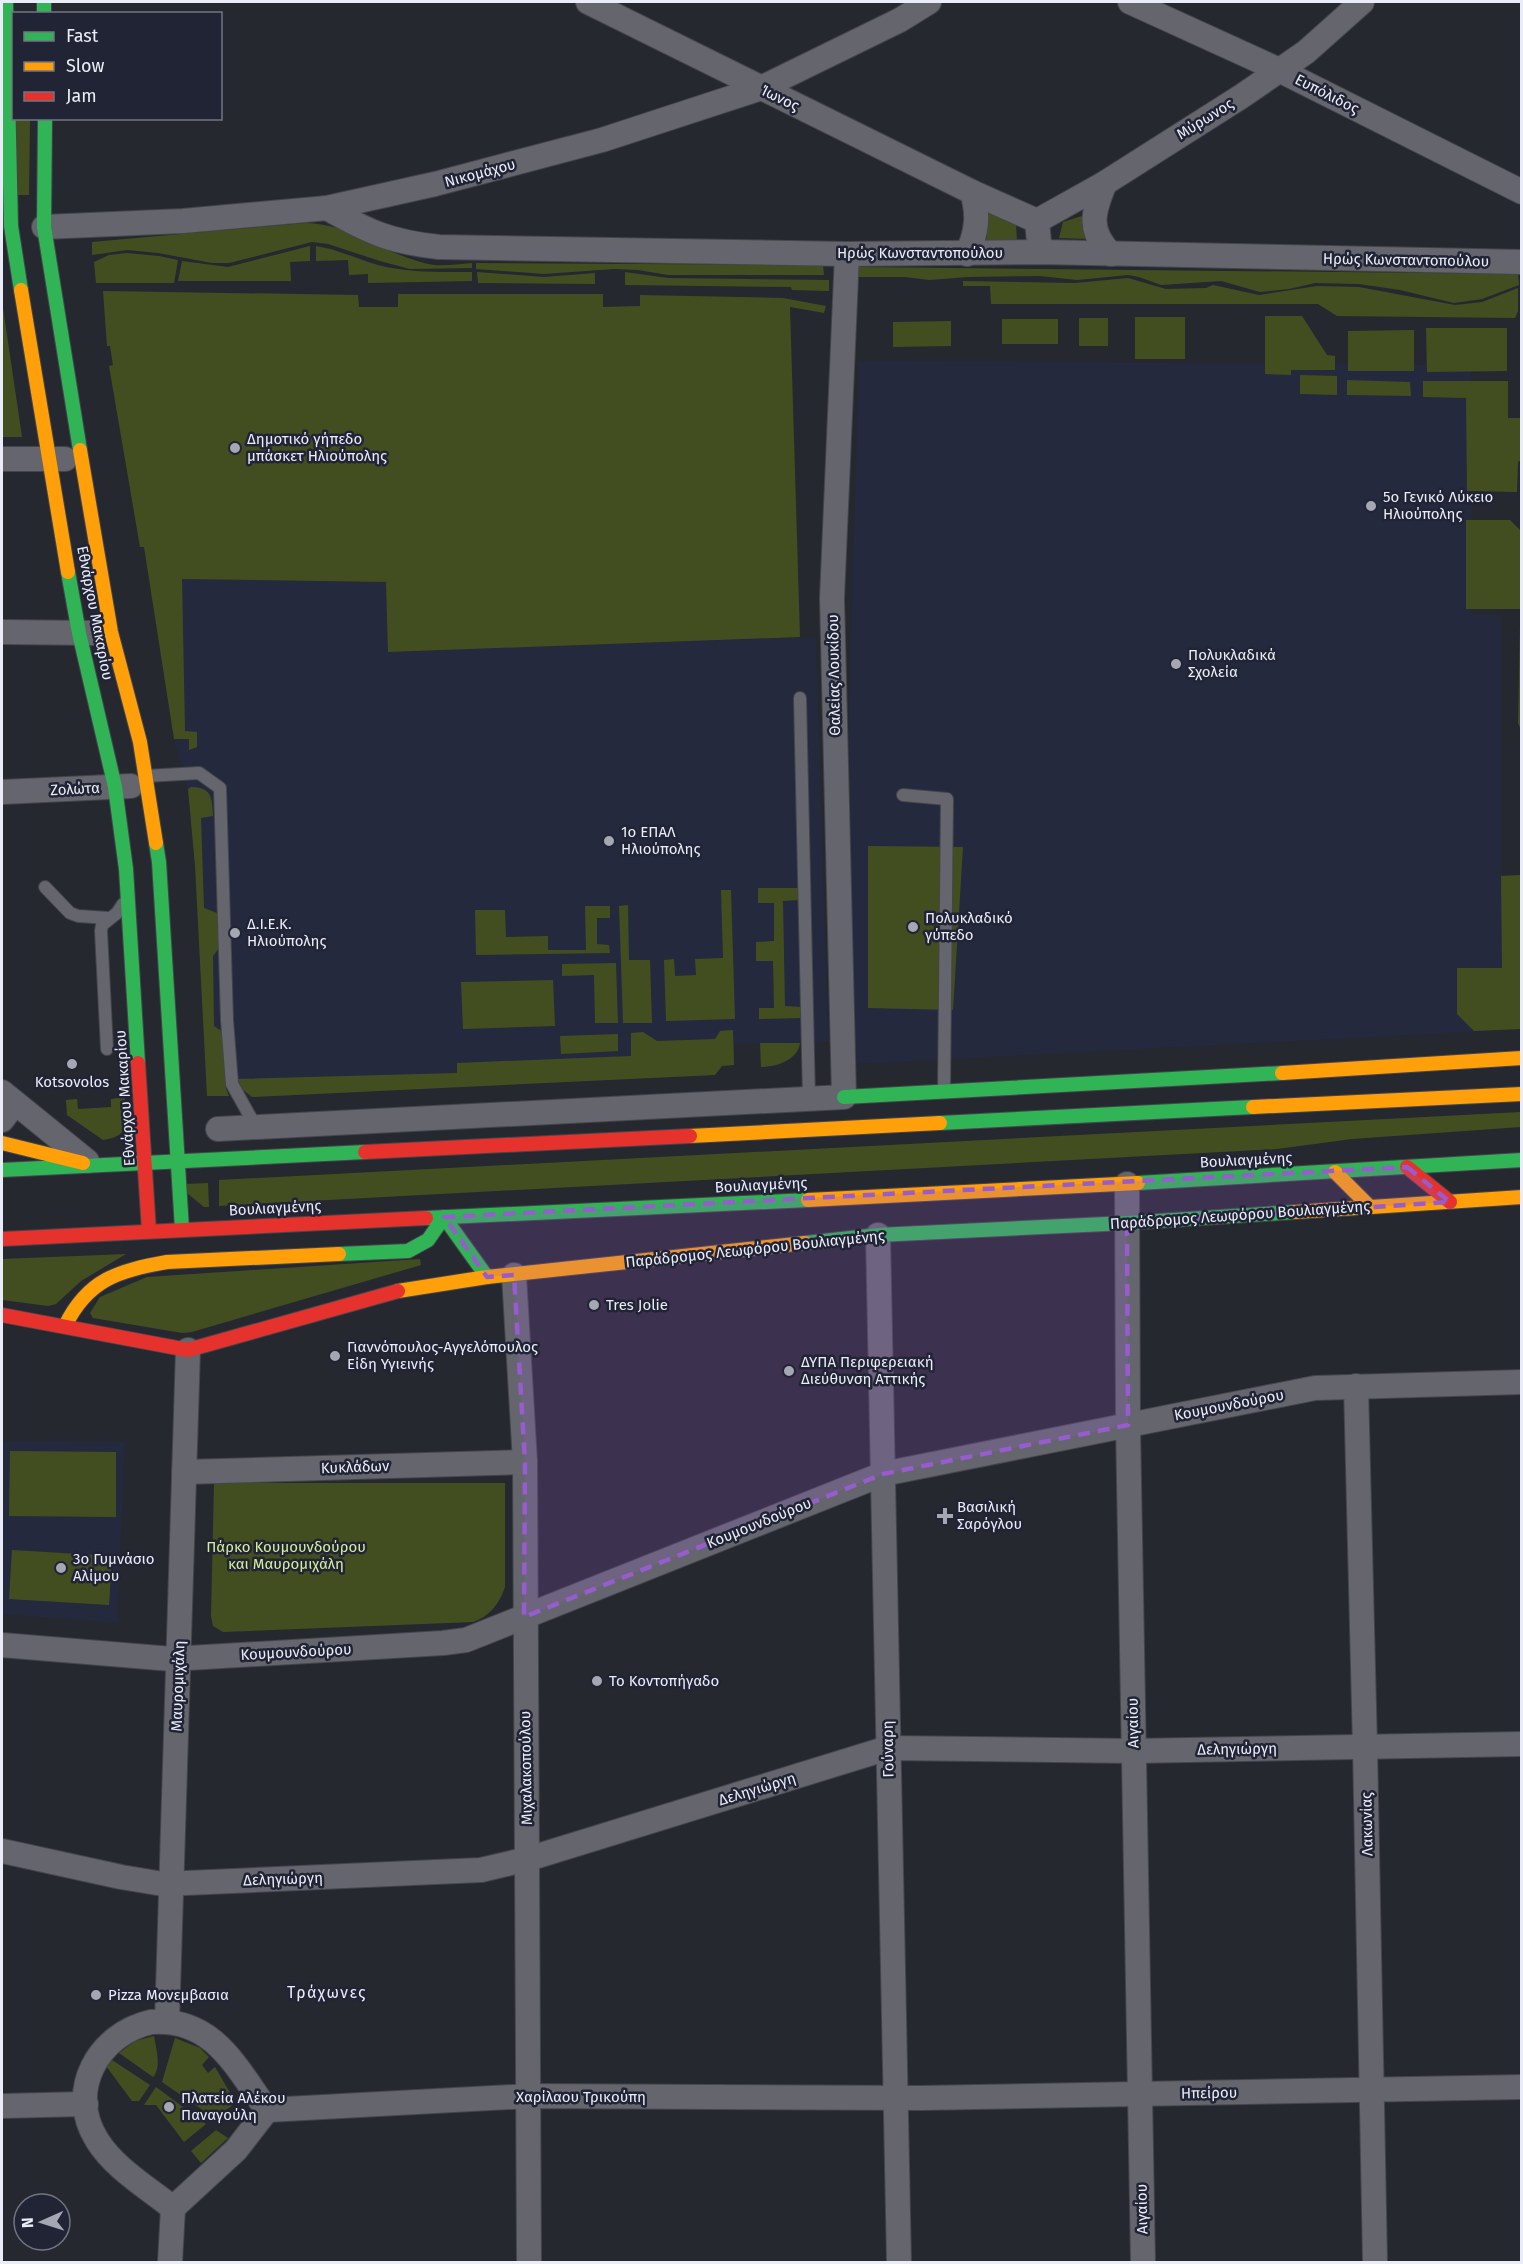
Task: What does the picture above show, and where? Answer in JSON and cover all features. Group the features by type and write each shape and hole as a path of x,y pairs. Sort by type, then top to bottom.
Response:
{"street":[{"name":"Εθνάρχου Μακαρίου","path":"6,2 12,86"},
{"name":"Ίωνος","path":"588,2 972,192 1037,221"},
{"name":"Νικομάχου","path":"22,226 183,221 327,208 435,184 573,148 761,88 900,20 929,2"},
{"name":"Ευπόλιδος","path":"1130,2 1279,70 1521,192"},
{"name":"Μύρωνος","path":"1037,221 1105,183 1242,96 1306,52 1362,2"},
{"name":"Εθνάρχου Μακαρίου","path":"14,120 22,226 82,458 111,632 140,742 147,780 159,862 182,1229"},
{"name":"Εθνάρχου Μακαρίου","path":"45,120 22,226 16,289 50,459 80,633 115,787 128,891 149,1231"},
{"path":"1105,183 1094,216 1096,235 1111,254"},
{"path":"966,254 977,225 977,208 972,192"},
{"name":"Ηρώς Κωνσταντοπούλου","path":"327,208 352,223 384,237 410,244 439,247 847,254 1040,252 1518,259"},
{"path":"1037,221 1040,252"},
{"name":"Θαλείας Λουκίδου","path":"844,1097 832,598 847,254"},
{"path":"2,459 82,458"},
{"path":"2,632 111,632"},
{"name":"Ζολώτα","path":"2,792 115,787 147,780"},
{"path":"218,1129 944,1093 1521,1058"},
{"path":"2,1170 1521,1094"},
{"path":"6,1105 93,1166"},
{"path":"2,1143 93,1166"},
{"name":"Βουλιαγμένης","path":"2,1239 1126,1184 1521,1160"},
{"path":"1407,1167 1450,1202"},
{"path":"1335,1172 1369,1206"},
{"name":"Αιγαίου","path":"1126,1184 1133,1751 1143,2262"},
{"name":"Παράδρομος Λεωφόρου Βουλιαγμένης","path":"2,1315 189,1350 387,1293 487,1277 878,1235 1127,1223 1521,1197"},
{"path":"65,1326 79,1300 95,1288 131,1269 167,1262 408,1251 428,1240 444,1217 487,1277"},
{"name":"Γούναρη","path":"878,1235 899,2262"},
{"name":"Μιχαλακοπούλου","path":"514,1275 525,1462 524,1617 530,2096 529,2262"},
{"name":"Μαυρομιχάλη","path":"167,2022 189,1350"},
{"name":"Κουμουνδούρου","path":"2,1645 179,1659 466,1640 884,1474 1315,1388 1521,1382"},
{"name":"Λακωνίας","path":"1356,1386 1375,2262"},
{"name":"Κυκλάδων","path":"184,1472 525,1462"},
{"name":"Δεληγιώργη","path":"2,1851 121,1877 171,1884 481,1870 528,1859 888,1749 1133,1751 1521,1744"},
{"path":"170,2262 173,2208 236,2150 267,2110 215,2042 195,2029 167,2022 140,2025 119,2034 110,2042 92,2068 86,2089 86,2104 92,2131 104,2150 116,2163 173,2208"},
{"name":"Ηπείρου","path":"896,2098 1521,2087"},
{"name":"Χαρίλαου Τρικούπη","path":"267,2110 530,2096 896,2098"},
{"path":"2,2106 86,2104"}],"lane":[{"path":"800,698 809,1098"},
{"path":"147,780 199,773 220,788 227,1020 232,1084 256,1127"},
{"path":"903,795 947,799 944,1093"},
{"path":"45,887 70,913 78,916 108,918"},
{"path":"107,1049 101,931 102,925 108,918 117,913 128,891"}],"highlighted area":[{"path":"1407,1167 1450,1202 1127,1223 1128,1425 883,1474 524,1617 525,1462 514,1275 487,1277 444,1217"}],"shaded area":[{"name":"Πολυκλαδικά Σχολεία","path":"859,361 1471,365 1472,614 1501,615 1501,875 1521,875 1521,1029 854,1064 849,714"},
{"path":"149,578 387,582 389,652 816,637 828,1042 734,1044 734,1065 722,1066 715,1075 252,1097 207,1096 195,866 188,789 174,739"},
{"name":"3ο Γυμνάσιο Αλίμου","path":"2,1441 125,1442 117,1623 2,1614"}],"green space":[{"path":"16,120 30,120 29,195 16,195"},
{"path":"989,211 1016,225 1017,241 986,240"},
{"path":"1088,214 1088,239 1059,238 1063,222"},
{"path":"305,223 354,234 417,261 434,265 472,263 472,268 410,269 328,244 312,242 229,263 212,263 127,250 92,255 92,242"},
{"path":"310,246 310,261 290,262 291,281 178,281 182,261 228,267"},
{"path":"316,246 390,268 472,272 472,281 368,283 368,274 349,275 348,260 316,261"},
{"path":"127,253 178,260 174,283 96,283 94,262 109,255"},
{"path":"476,263 823,265 824,275 668,275 614,269 544,274 476,269"},
{"path":"859,267 1518,274 1519,285 1482,299 1454,303 1400,290 1359,284 1315,283 1260,292 1221,281 1161,285 1128,275 1077,280 1040,276 929,280 905,277 859,277"},
{"path":"477,272 544,277 595,273 595,284 478,283"},
{"path":"625,272 668,278 829,280 829,291 792,290 791,287 625,285"},
{"path":"1128,278 1166,289 1206,288 1213,285 1259,295 1317,286 1359,287 1455,305 1482,302 1518,288 1518,311 1515,318 1337,316 1318,304 991,304 990,286 963,286 963,281 1075,283"},
{"path":"103,291 358,295 359,307 398,307 398,294 603,294 603,307 640,306 640,295 783,298 826,306 824,313 790,307 800,637 388,652 386,582 182,579 185,731 197,732 197,747 189,750 189,739 174,739 144,547 140,547 109,366 113,365 110,346 107,346"},
{"path":"3,308 22,437 2,437"},
{"path":"1265,316 1302,316 1327,355 1335,356 1335,370 1291,370 1291,375 1265,374"},
{"path":"1135,317 1185,317 1185,359 1135,359"},
{"path":"1079,318 1108,318 1108,346 1079,346"},
{"path":"1002,319 1058,319 1058,344 1002,344"},
{"path":"951,321 951,346 893,347 893,322"},
{"path":"1426,328 1507,328 1507,371 1427,372"},
{"path":"1414,330 1414,371 1348,371 1348,331"},
{"path":"1300,375 1337,376 1337,395 1300,394"},
{"path":"1347,380 1410,382 1411,396 1347,395"},
{"path":"1423,381 1508,381 1508,418 1521,418 1521,460 1518,462 1517,492 1467,491 1466,398 1423,397"},
{"path":"1466,520 1510,520 1521,531 1521,609 1466,609"},
{"path":"1520,626 1522,626 1521,730 1518,723"},
{"path":"191,787 207,791 212,804 213,816 201,818 204,908 217,913 219,948 213,956 214,1026 223,1032 226,1089 229,1096 207,1096 195,866 188,789"},
{"name":"Πολυκλαδικό γύπεδο","path":"868,846 963,847 953,1010 868,1008"},
{"path":"1521,875 1521,1029 1474,1031 1457,1014 1457,968 1502,968 1501,876"},
{"path":"758,888 798,888 798,900 783,901 785,1006 800,1007 801,1018 759,1019 759,1008 774,1008 773,961 756,961 756,942 774,941 774,903 758,903"},
{"path":"721,890 731,890 735,1019 666,1021 664,960 674,959 675,976 696,975 695,959 723,958"},
{"path":"628,905 629,960 650,960 652,1023 623,1023 619,906"},
{"path":"585,906 610,906 610,918 597,918 597,944 609,945 610,953 476,955 475,910 505,910 506,937 548,936 548,950 586,950"},
{"path":"616,963 618,1023 595,1023 594,975 562,976 562,964"},
{"path":"553,980 555,1026 463,1029 461,982"},
{"path":"733,1030 734,1065 722,1066 715,1075 252,1097 235,1079 457,1073 457,1063 631,1056 631,1033 643,1032 657,1041 715,1039 720,1031"},
{"path":"618,1034 618,1051 561,1054 560,1036"},
{"path":"760,1043 800,1043 791,1058 773,1066 761,1067"},
{"path":"125,1097 126,1126 119,1135 112,1138 103,1140 67,1115 66,1100 77,1099 78,1109 111,1107 111,1099"},
{"path":"1521,1112 1521,1127 1352,1139 1277,1149 219,1206 219,1180"},
{"path":"208,1183 209,1207 204,1207 182,1189 185,1184"},
{"path":"126,1254 81,1281 56,1304 48,1306 2,1300 2,1259"},
{"path":"420,1259 421,1265 192,1332 182,1333 93,1318 90,1313 100,1297 147,1277"},
{"path":"10,1451 116,1452 116,1517 9,1516"},
{"name":"Πάρκο Κουμουνδούρου και Μαυρομιχάλη","path":"214,1483 505,1483 505,1587 493,1609 473,1622 223,1632 213,1626 211,1616"},
{"path":"12,1550 112,1556 109,1605 9,1599"},
{"path":"154,2036 158,2063 153,2077 119,2053 135,2041"},
{"path":"175,2038 200,2048 209,2057 202,2065 208,2073 215,2067 236,2103 214,2118 162,2082"},
{"path":"112,2060 150,2085 139,2101 132,2101 106,2066"},
{"path":"156,2087 206,2124 184,2142 156,2105 144,2105"},
{"path":"216,2130 228,2138 201,2163 191,2151"}],"traffic: fast":[{"path":"6,2 11,226 21,290"},
{"path":"44,2 44,12"},
{"path":"45,120 44,227 80,450"},
{"path":"68,572 79,633 115,787 126,869 138,1063"},
{"path":"156,843 182,1229"},
{"path":"844,1097 1282,1073"},
{"path":"940,1123 1253,1107"},
{"path":"2,1170 365,1152"},
{"path":"1138,1183 1522,1160"},
{"path":"426,1218 808,1200"},
{"path":"805,1243 878,1235 1295,1212"},
{"path":"339,1254 408,1251 428,1240 444,1217 487,1277"}],"traffic: slow":[{"path":"21,290 68,572"},
{"path":"80,450 111,632 140,742 156,843"},
{"path":"1282,1073 1522,1058"},
{"path":"1253,1107 1522,1094"},
{"path":"690,1136 940,1123"},
{"path":"2,1143 83,1163"},
{"path":"1335,1172 1369,1206"},
{"path":"808,1200 1138,1183"},
{"path":"1295,1212 1522,1197"},
{"path":"398,1291 487,1277 805,1243"},
{"path":"65,1326 74,1310 94,1287 134,1269 167,1262 339,1254"}],"traffic: jam":[{"path":"138,1063 149,1231"},
{"path":"365,1152 690,1136"},
{"path":"1407,1167 1450,1202"},
{"path":"2,1239 426,1218"},
{"path":"2,1315 188,1350 398,1291"}],"place":[{"name":"Δημοτικό γήπεδο μπάσκετ Ηλιούπολης","path":"235,448"},
{"name":"5ο Γενικό Λύκειο Ηλιούπολης","path":"1371,506"},
{"name":"Πολυκλαδικά Σχολεία","path":"1176,664"},
{"name":"1ο ΕΠΑΛ Ηλιούπολης","path":"609,841"},
{"name":"Πολυκλαδικό γύπεδο","path":"913,927"},
{"name":"Δ.Ι.Ε.Κ. Ηλιούπολης","path":"235,933"},
{"name":"Kotsovolos","path":"72,1064"},
{"name":"Tres Jolie","path":"594,1305"},
{"name":"Γιαννόπουλος-Αγγελόπουλος Είδη Υγιεινής","path":"335,1356"},
{"name":"ΔΥΠΑ Περιφερειακή Διεύθυνση Αττικής","path":"789,1371"},
{"name":"Βασιλική Σαρόγλου","path":"945,1516"},
{"name":"3ο Γυμνάσιο Αλίμου","path":"61,1568"},
{"name":"Το Κοντοπήγαδο","path":"597,1681"},
{"name":"Pizza Μονεμβασια","path":"96,1995"},
{"name":"Πλατεία Αλέκου Παναγούλη","path":"169,2107"}],"district":[{"name":"Τράχωνες","path":"327,1992"}]}
